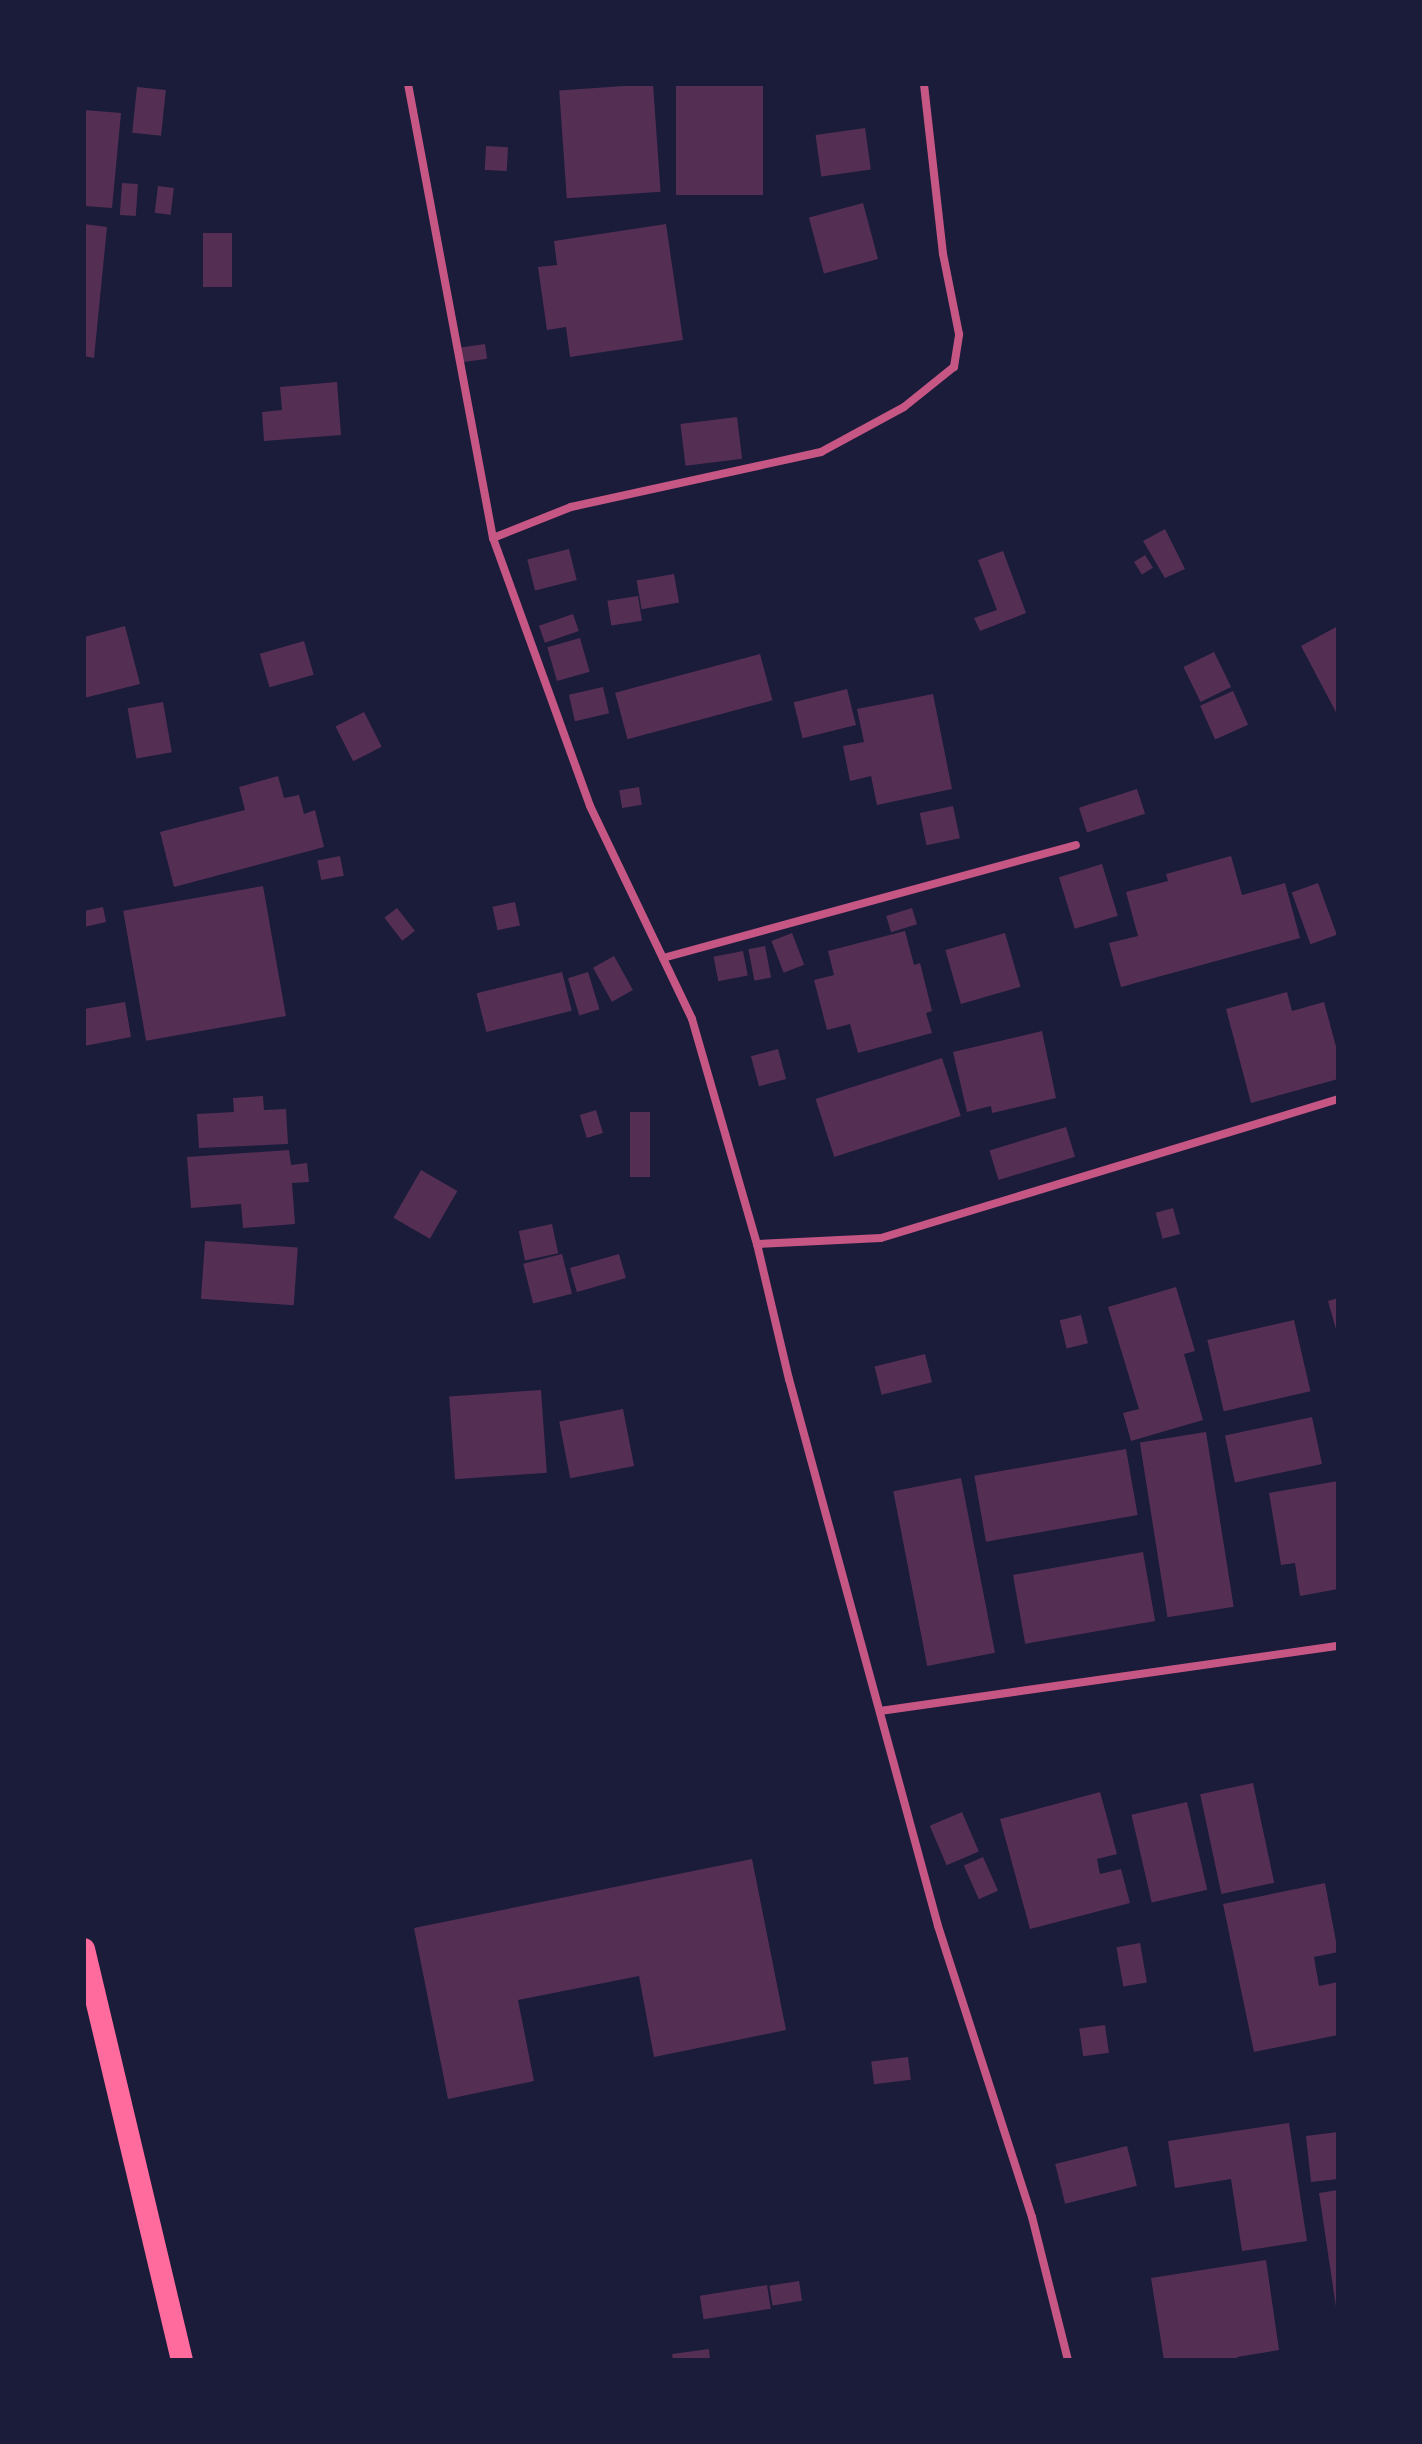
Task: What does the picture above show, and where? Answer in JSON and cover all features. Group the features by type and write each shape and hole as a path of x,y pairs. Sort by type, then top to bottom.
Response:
{"highway":[{"path":"84,1949 182,2360"}],"street":[{"path":"408,84 493,538 590,806 692,1019 757,1244 789,1379 938,1926 1032,2217 1068,2360"},
{"path":"493,538 571,507 821,452 904,407 954,367 959,334 943,254 924,84"},
{"path":"663,958 1076,845"},
{"path":"757,1244 881,1238 1338,1099"},
{"path":"880,1711 1338,1646"}],"building":[{"path":"653,84 661,192 567,198 559,91"},
{"path":"676,84 763,84 763,195 676,195"},
{"path":"137,87 166,90 161,136 132,133"},
{"path":"84,110 121,113 112,208 84,206"},
{"path":"865,128 871,170 821,177 815,135"},
{"path":"486,146 508,147 507,171 485,170"},
{"path":"122,183 138,184 136,216 120,215"},
{"path":"158,186 174,188 171,215 155,213"},
{"path":"863,203 878,259 824,274 809,217"},
{"path":"84,224 107,227 94,358 84,356"},
{"path":"666,224 683,340 570,357 566,327 547,330 538,267 557,265 554,241"},
{"path":"203,233 232,233 232,287 203,287"},
{"path":"485,344 487,359 462,362 460,347"},
{"path":"337,382 341,435 264,441 262,412 282,410 280,387"},
{"path":"737,417 742,459 686,466 680,424"},
{"path":"1165,529 1185,569 1165,578 1143,541"},
{"path":"569,549 577,580 535,590 527,559"},
{"path":"1003,551 1026,613 980,631 974,618 997,610 978,560"},
{"path":"1145,555 1153,568 1142,575 1134,562"},
{"path":"674,574 679,603 642,609 637,581"},
{"path":"638,596 642,621 611,626 607,601"},
{"path":"573,614 579,631 545,643 539,626"},
{"path":"125,626 140,684 84,698 84,637"},
{"path":"1338,626 1338,716 1301,646"},
{"path":"580,638 590,672 557,681 547,647"},
{"path":"304,641 314,675 269,687 260,654"},
{"path":"1214,652 1231,687 1201,702 1183,667"},
{"path":"760,654 772,700 628,739 615,693"},
{"path":"603,687 609,713 575,721 569,695"},
{"path":"847,689 856,725 803,738 794,702"},
{"path":"1233,691 1248,725 1215,739 1200,706"},
{"path":"933,694 952,789 877,805 871,776 850,781 843,746 864,742 857,709"},
{"path":"163,702 172,752 136,758 128,708"},
{"path":"364,712 382,747 353,761 335,727"},
{"path":"278,776 284,798 299,795 304,814 315,810 324,847 174,887 160,832 245,810 239,787"},
{"path":"639,787 642,805 622,808 619,790"},
{"path":"1137,789 1145,814 1087,833 1079,808"},
{"path":"953,806 960,838 927,845 920,813"},
{"path":"340,856 344,876 321,880 317,860"},
{"path":"1231,856 1242,895 1285,883 1300,938 1121,987 1109,943 1138,936 1126,892 1168,881 1166,874"},
{"path":"1102,864 1118,916 1075,929 1059,877"},
{"path":"1318,883 1337,935 1310,944 1292,893"},
{"path":"263,886 286,1016 146,1041 123,911"},
{"path":"515,902 520,925 497,930 493,907"},
{"path":"103,907 106,922 84,927 84,911"},
{"path":"397,908 415,931 402,941 384,918"},
{"path":"912,908 917,924 891,932 886,916"},
{"path":"905,931 914,965 920,963 932,1011 926,1013 932,1033 858,1053 850,1024 827,1030 814,980 834,975 828,951"},
{"path":"792,933 804,965 784,973 771,941"},
{"path":"1005,933 1020,987 961,1004 945,950"},
{"path":"765,946 771,977 754,981 748,949"},
{"path":"743,951 748,976 718,981 714,957"},
{"path":"614,956 633,990 612,1002 593,968"},
{"path":"562,972 572,1011 486,1032 477,993"},
{"path":"588,972 599,1009 579,1015 568,978"},
{"path":"1287,992 1292,1011 1324,1002 1338,1054 1338,1079 1251,1103 1226,1009"},
{"path":"125,1002 131,1037 84,1046 84,1009"},
{"path":"1042,1031 1056,1098 992,1113 991,1106 967,1112 953,1052"},
{"path":"778,1049 786,1079 759,1086 751,1056"},
{"path":"942,1058 961,1116 834,1157 816,1099"},
{"path":"263,1096 264,1110 286,1109 288,1144 199,1148 197,1114 234,1112 233,1098"},
{"path":"596,1110 603,1133 587,1138 580,1115"},
{"path":"630,1112 650,1112 650,1177 630,1177"},
{"path":"1066,1127 1075,1157 999,1180 989,1150"},
{"path":"289,1150 291,1165 307,1163 309,1182 292,1183 295,1224 243,1228 241,1204 191,1208 187,1157"},
{"path":"421,1170 457,1191 430,1239 394,1218"},
{"path":"1173,1208 1180,1234 1163,1239 1156,1213"},
{"path":"552,1224 558,1253 525,1260 519,1231"},
{"path":"205,1241 298,1247 294,1305 201,1299"},
{"path":"562,1254 572,1294 533,1303 523,1264"},
{"path":"619,1254 626,1278 577,1292 570,1268"},
{"path":"1176,1287 1195,1351 1184,1354 1203,1420 1131,1441 1123,1413 1139,1409 1108,1307"},
{"path":"1338,1298 1338,1333 1337,1333 1328,1301"},
{"path":"1081,1315 1088,1343 1067,1348 1060,1320"},
{"path":"1294,1320 1310,1391 1224,1411 1207,1340"},
{"path":"925,1354 932,1382 882,1395 875,1367"},
{"path":"541,1390 547,1473 455,1479 449,1396"},
{"path":"623,1409 634,1466 570,1478 559,1421"},
{"path":"1312,1417 1322,1464 1235,1482 1225,1436"},
{"path":"1206,1432 1234,1607 1168,1617 1140,1442"},
{"path":"1126,1449 1138,1515 986,1542 974,1476"},
{"path":"961,1478 995,1653 927,1666 893,1491"},
{"path":"1338,1481 1338,1589 1300,1596 1295,1563 1281,1565 1269,1493"},
{"path":"1143,1552 1155,1621 1025,1644 1013,1575"},
{"path":"1253,1783 1274,1883 1221,1894 1200,1794"},
{"path":"1100,1792 1117,1854 1097,1859 1100,1874 1121,1869 1130,1903 1030,1929 1000,1819"},
{"path":"1187,1802 1207,1890 1152,1903 1131,1815"},
{"path":"962,1812 979,1852 947,1865 930,1826"},
{"path":"983,1857 998,1891 979,1899 964,1866"},
{"path":"752,1859 786,2030 654,2057 639,1976 518,2000 534,2081 448,2099 414,1928"},
{"path":"1325,1883 1338,1952 1314,1957 1319,1986 1338,1982 1338,2035 1254,2052 1223,1904"},
{"path":"1140,1943 1147,1982 1123,1987 1116,1947"},
{"path":"1105,2025 1109,2053 1083,2056 1079,2029"},
{"path":"908,2057 911,2080 874,2084 871,2062"},
{"path":"1289,2123 1307,2241 1242,2251 1231,2179 1175,2188 1168,2141"},
{"path":"1338,2132 1338,2179 1311,2182 1306,2136"},
{"path":"1127,2146 1137,2186 1065,2204 1055,2164"},
{"path":"1338,2190 1338,2307 1336,2307 1319,2193"},
{"path":"1266,2260 1279,2350 1237,2357 1237,2360 1164,2360 1151,2278"},
{"path":"799,2281 802,2301 772,2305 769,2286"},
{"path":"767,2285 771,2309 704,2319 700,2296"},
{"path":"709,2349 710,2360 673,2360 672,2354"}]}
